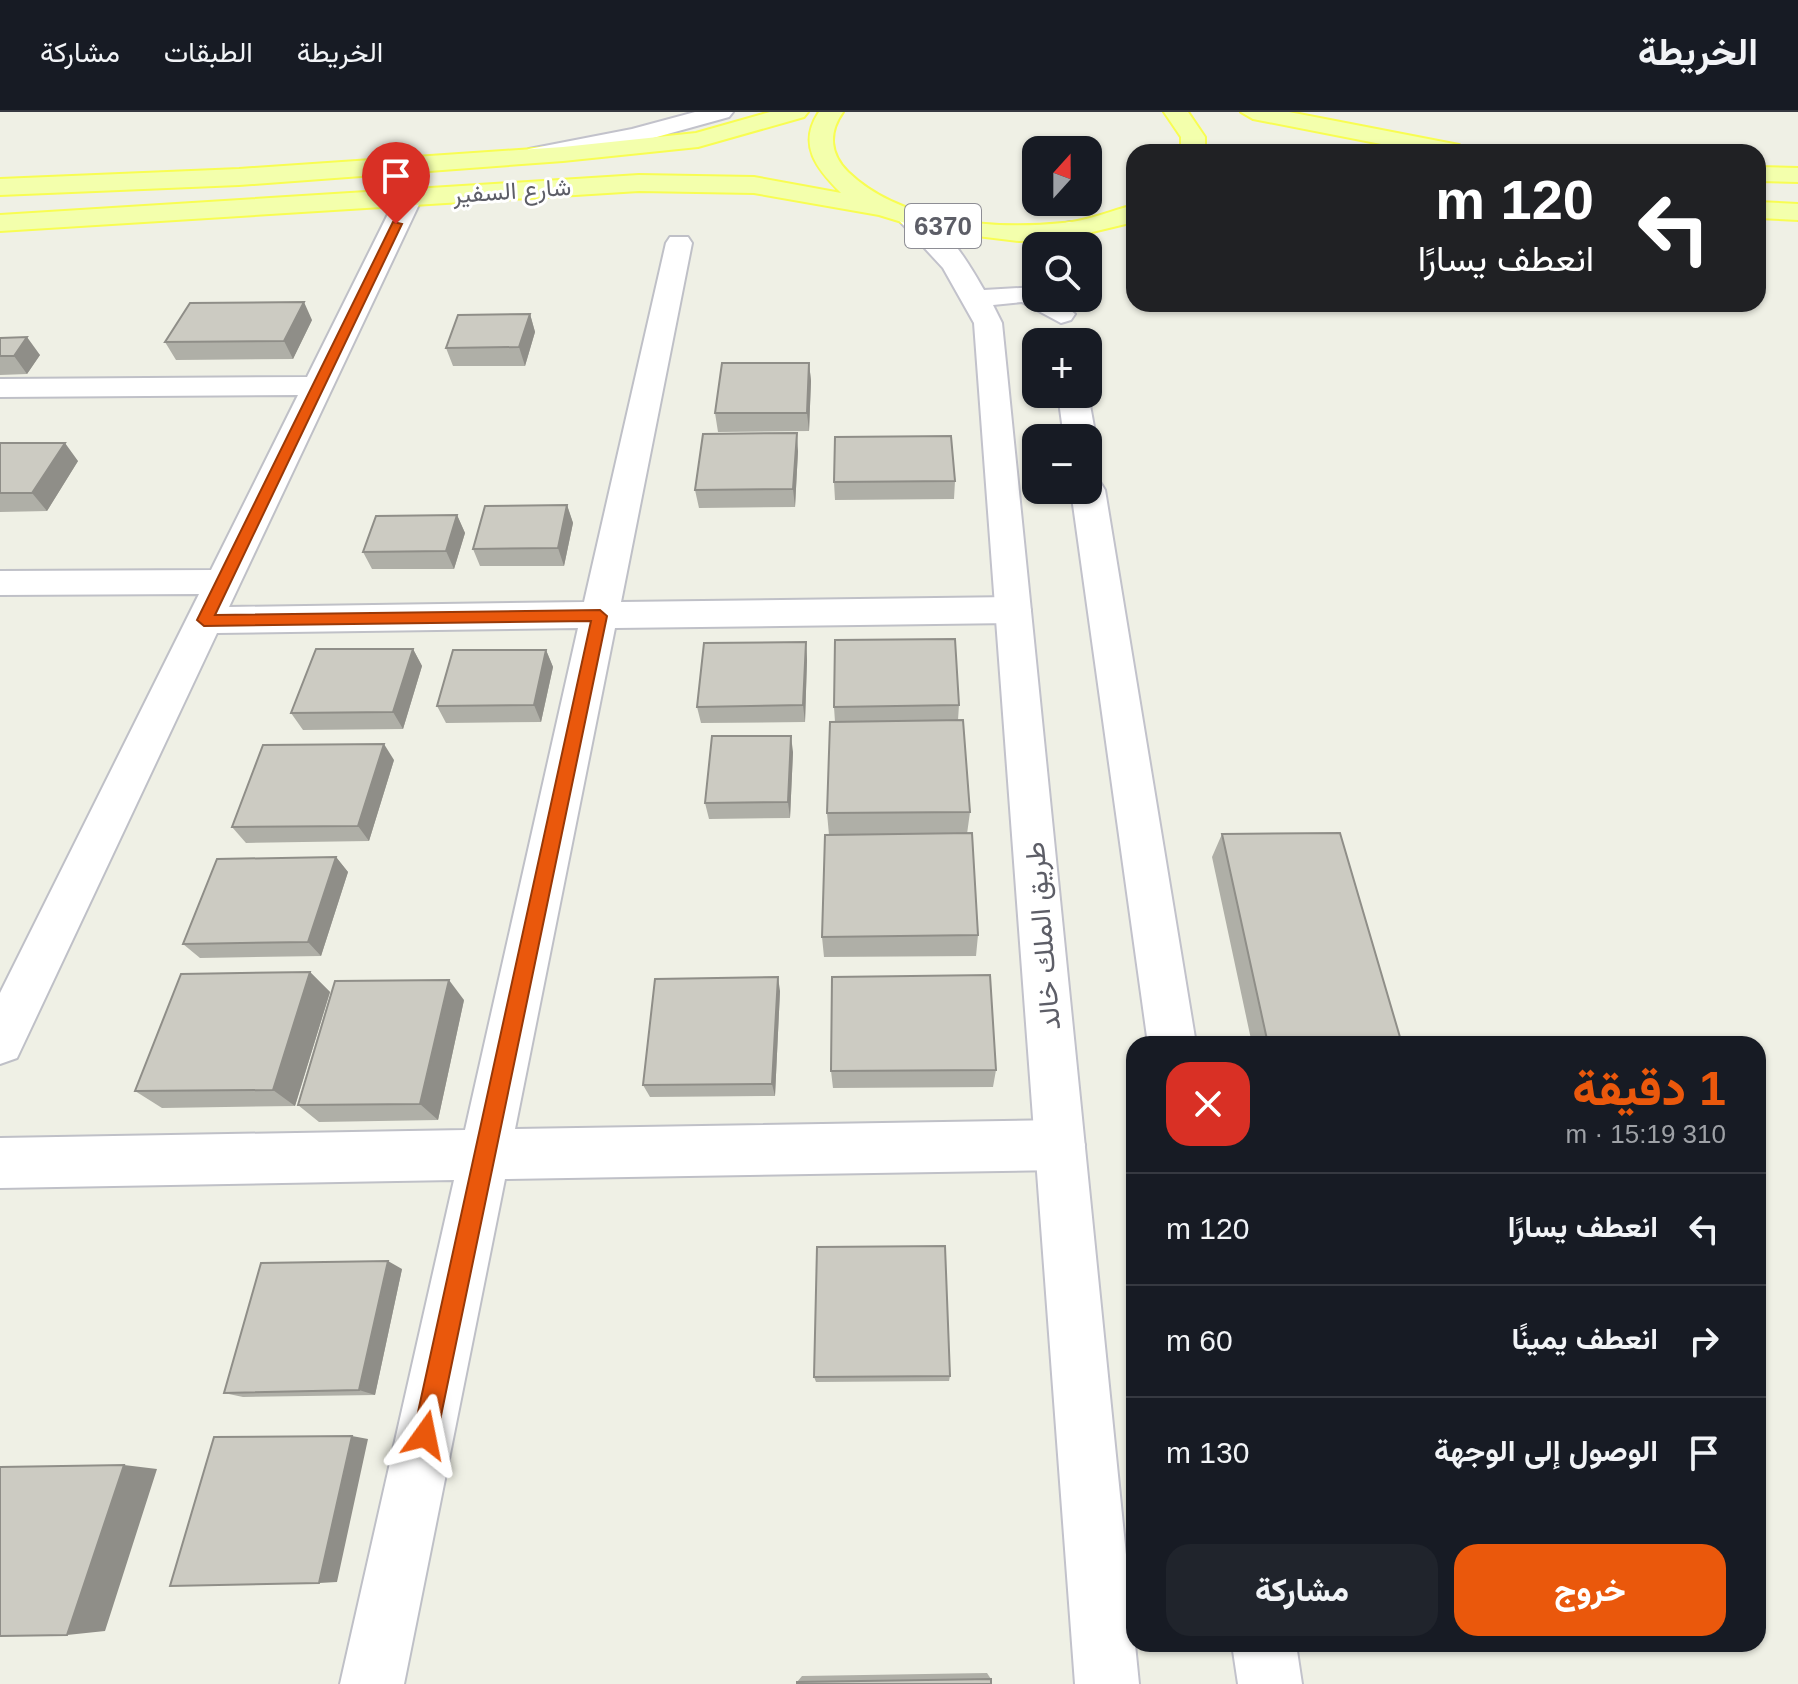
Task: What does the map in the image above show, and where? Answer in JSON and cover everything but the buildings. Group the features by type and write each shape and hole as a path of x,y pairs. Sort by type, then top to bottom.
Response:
{"main road":[{"name":"شارع السفير","path":"0,187 239,177 521,157 698,140 796,112"},
{"name":"6370","path":"831,112 821,124 820,153 839,182 894,212 936,225 1022,234"},
{"path":"1176,112 1193,137 1193,144"},
{"path":"1253,112 1415,144"},
{"path":"1273,144 1282,137 1333,129"},
{"path":"639,183 718,171 733,159 698,140"},
{"path":"1766,174 1798,175"},
{"name":"شارع السفير","path":"0,223 639,183 754,185 894,212"},
{"path":"1766,210 1798,212"},
{"name":"6370","path":"1083,232 1126,216"}],"street":[{"path":"521,157 635,136 721,112"},
{"path":"0,1042 409,198"},
{"name":"طريق الملك خالد","path":"894,212 937,238 988,323 1107,1684"},
{"path":"372,1684 679,243"},
{"path":"976,299 1027,293 1062,318"},
{"path":"0,388 318,386"},
{"path":"1090,504 1171,1036"},
{"path":"0,583 223,582"},
{"path":"204,620 1013,610"},
{"path":"0,1163 1060,1145"},
{"path":"1265,1652 1270,1684"}],"route":[{"path":"396,224 204,620 600,616 425,1435"}]}
